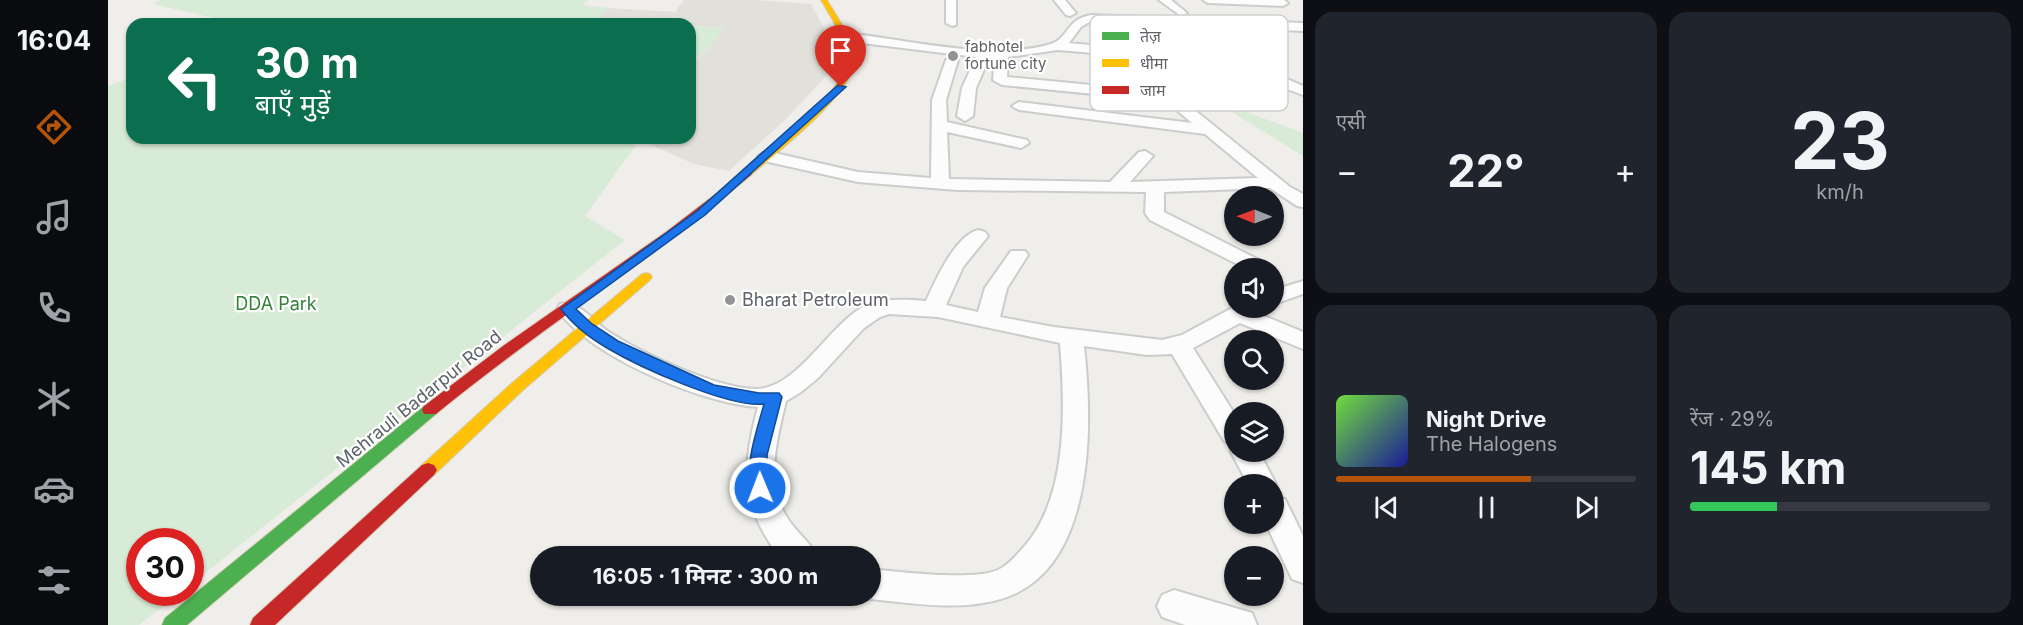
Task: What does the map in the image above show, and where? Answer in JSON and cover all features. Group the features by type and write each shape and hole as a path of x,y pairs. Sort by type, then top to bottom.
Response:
{"main road":[{"name":"Mehrauli Badarpur Road","path":"710,221 831,99 848,76 851,55 835,18 824,0"},
{"name":"Mehrauli Badarpur Road","path":"172,625 475,372 568,309 701,213 773,158 846,96 858,79 864,64 837,0"},
{"path":"260,625 517,387 659,267"}],"street":[{"path":"951,0 952,23"},
{"path":"1059,0 1070,13"},
{"path":"1164,0 1181,13"},
{"path":"1200,0 1222,15"},
{"path":"1208,0 1285,4"},
{"path":"1241,1 1257,11"},
{"path":"1139,8 1147,15"},
{"path":"1058,46 1069,37 1074,27 1086,18 1090,18"},
{"path":"1288,26 1303,27"},
{"path":"854,38 961,51 1002,53 1034,51 1058,46 1090,50"},
{"path":"965,116 969,88 985,52"},
{"path":"1002,53 1000,80 1002,81 1090,89"},
{"path":"940,183 938,125 940,92 952,60"},
{"path":"1288,82 1303,84"},
{"path":"1288,84 1303,91"},
{"path":"1019,106 1208,130"},
{"path":"1186,111 1273,183 1303,201"},
{"path":"938,125 1021,143"},
{"path":"1117,185 1145,156"},
{"path":"773,158 858,177 1016,187 1273,183"},
{"path":"1154,186 1156,198 1154,213 1157,216 1240,258"},
{"path":"933,310 953,266 978,236"},
{"path":"987,322 996,288 1018,255"},
{"path":"1284,280 1301,288"},
{"path":"1284,294 1301,288"},
{"path":"568,309 587,327 633,356 711,389 759,399 774,397 804,375 875,309 898,306 933,310 1071,338 1160,347 1178,344 1230,318"},
{"path":"1258,318 1303,341"},
{"path":"881,585 931,588 995,586 1015,578 1035,560 1058,524 1071,478 1075,370 1071,338"},
{"path":"1178,344 1224,418"},
{"path":"774,397 759,455 760,488 769,516 789,546"},
{"path":"1284,529 1303,568"},
{"path":"1174,606 1240,625"}],"shaded area":[{"path":"684,0 756,0 811,4 830,39 829,73 786,119 729,171 694,164 649,144 696,144 696,59 708,49 724,28 696,26 696,18 597,18 608,8 675,12"}],"green space":[{"path":"161,0 589,0 582,5 608,8 598,18 214,18 153,4"},
{"path":"696,26 724,28 708,49 696,58"},
{"name":"DDA Park","path":"126,79 126,144 632,144 635,146 585,216 625,240 204,574 204,528 126,528 126,606 163,606 139,625 108,625 108,86"},
{"path":"1230,111 1243,111 1303,133 1303,156"}],"traffic: fast":[{"path":"172,625 430,410"}],"traffic: slow":[{"path":"747,173 831,99 848,73 850,61 846,38 824,0"},
{"path":"428,470 517,387 646,277"}],"traffic: jam":[{"path":"430,410 508,349 670,235 747,173"},
{"path":"260,625 428,470"}],"place":[{"name":"fabhotel fortune city","path":"953,56"},
{"name":"Bharat Petroleum","path":"730,300"}],"route":[{"path":"760,488 759,455 774,397 759,399 711,389 633,356 587,327 568,309 701,213 831,99 841,87"}]}
